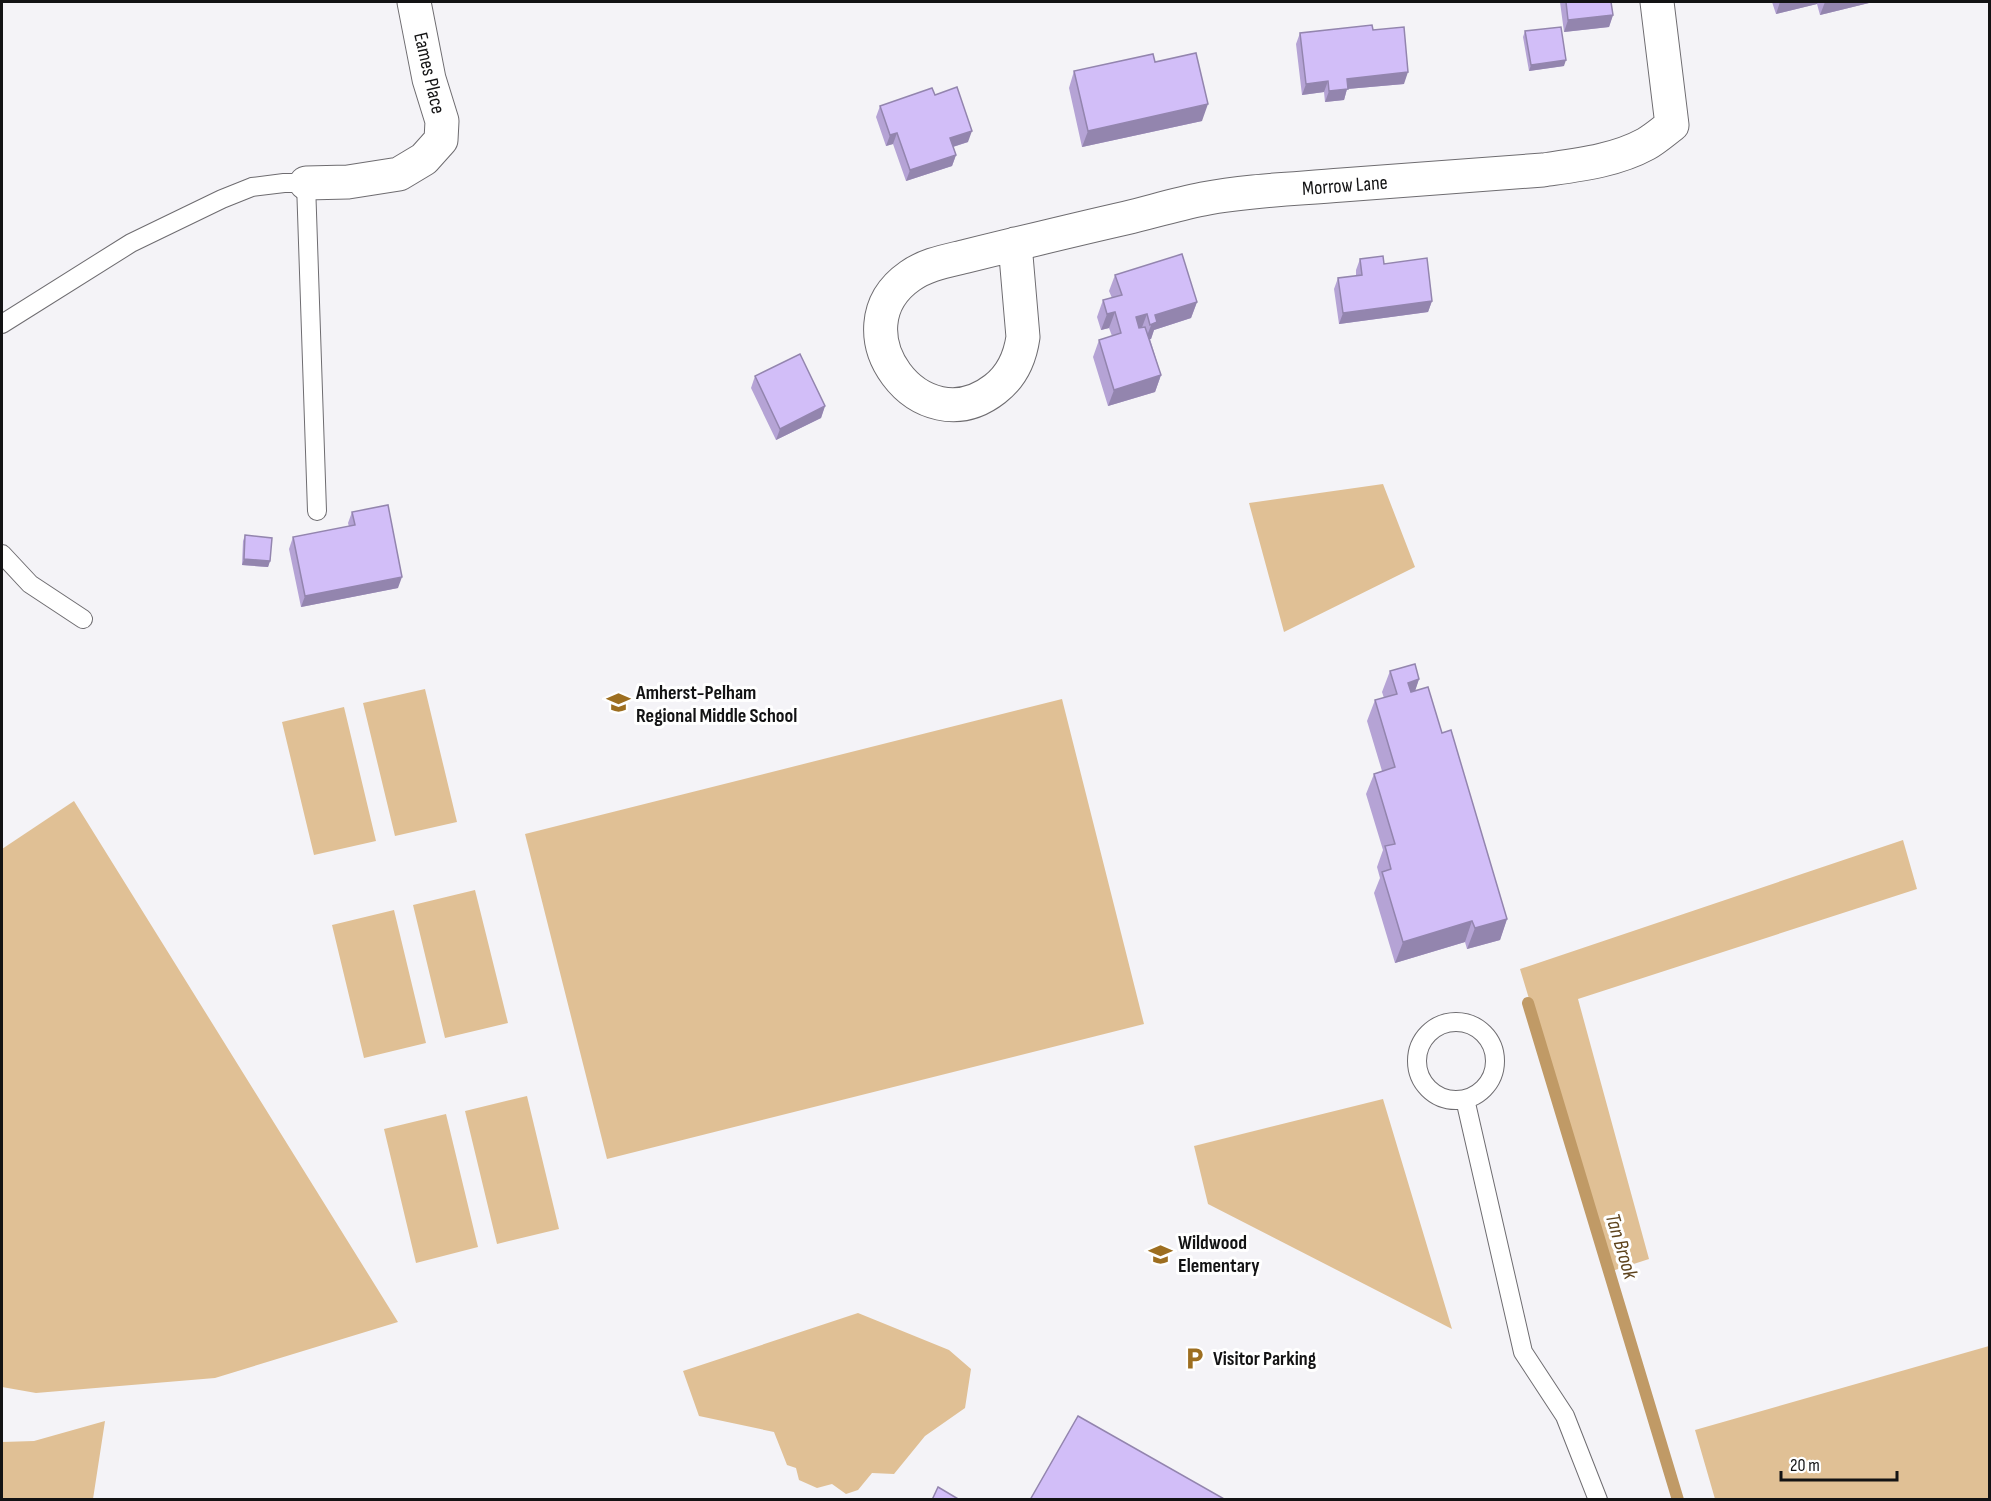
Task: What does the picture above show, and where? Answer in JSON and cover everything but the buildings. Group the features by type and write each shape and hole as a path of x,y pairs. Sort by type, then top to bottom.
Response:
{"street":[{"name":"Eames Place","path":"306,183 348,182 399,174 424,159 441,140 442,121 429,79 414,2"},
{"name":"Morrow Lane","path":"1015,244 1023,337 1021,351 1009,375 989,394 963,403 934,402 909,389 898,380 890,368 881,341 884,312 889,299 907,278 933,264 1015,244 1203,199 1244,193 1543,170 1613,157 1647,144 1672,125 1656,2"}],"lane":[{"path":"2,324 131,243 222,199 252,188 284,183 306,183 317,511"},
{"path":"2,554 30,584 83,620"},
{"path":"1457,1022 1474,1027 1488,1039 1493,1050 1495,1062 1486,1086 1477,1094 1465,1099 1452,1100 1428,1089 1420,1078 1416,1065 1418,1051 1423,1040 1432,1030 1444,1023 1457,1022"},
{"path":"1465,1099 1523,1352 1565,1416 1598,1500"}],"shaded area":[{"path":"1383,484 1415,567 1284,632 1249,503"},
{"path":"425,689 457,822 395,836 363,703"},
{"path":"1062,699 1144,1024 607,1159 525,834"},
{"path":"344,707 376,841 314,855 282,722"},
{"path":"74,801 398,1322 215,1378 36,1393 2,1387 2,849"},
{"path":"1903,840 1917,889 1578,999 1649,1259 1612,1271 1520,969"},
{"path":"475,890 508,1023 445,1038 413,905"},
{"path":"394,910 426,1043 364,1058 332,925"},
{"path":"527,1096 559,1229 497,1244 465,1111"},
{"path":"1383,1099 1452,1329 1208,1204 1194,1146"},
{"path":"446,1114 478,1247 416,1263 384,1129"},
{"path":"858,1313 949,1350 971,1369 965,1408 925,1436 894,1474 872,1473 858,1490 846,1494 832,1484 817,1488 799,1480 796,1468 787,1465 774,1432 699,1416 683,1371"},
{"path":"1989,1346 1989,1499 1715,1499 1695,1430"},
{"path":"105,1421 93,1499 2,1499 2,1442 34,1441"}],"waterway":[{"name":"Tan Brook","path":"1528,1003 1678,1500"}],"place":[{"name":"Amherst-Pelham Regional Middle School","path":"618,703"},
{"name":"Wildwood Elementary","path":"1160,1254"},
{"name":"Visitor Parking","path":"1195,1358"}]}
